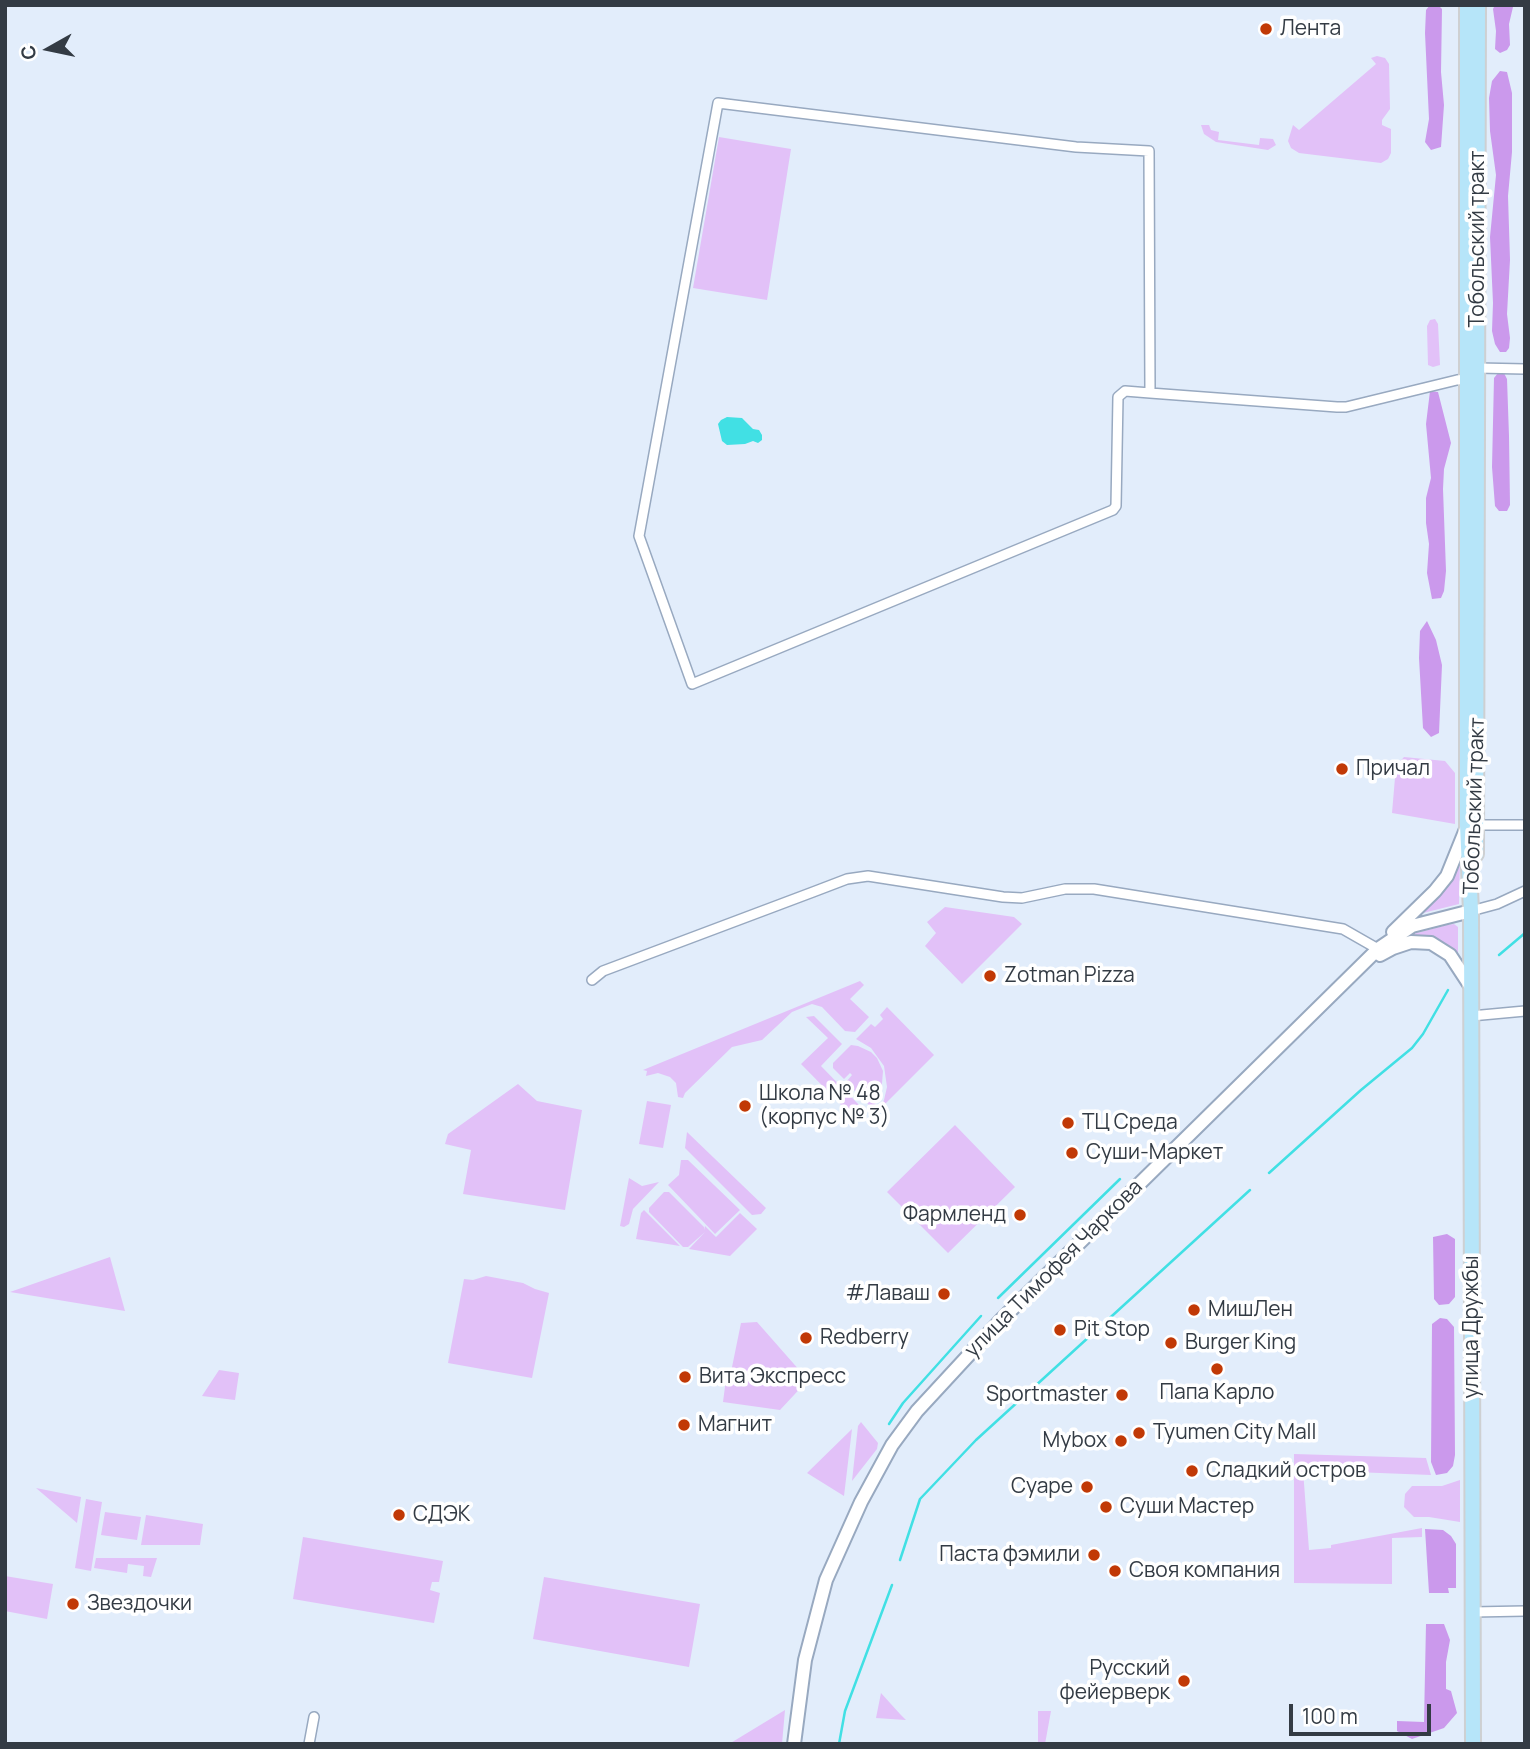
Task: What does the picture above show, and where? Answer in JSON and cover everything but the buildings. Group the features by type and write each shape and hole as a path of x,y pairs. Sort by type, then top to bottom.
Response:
{"main road":[{"name":"Тобольский тракт","path":"1467,5 1467,379 1472,624 1471,911"},
{"name":"Тобольский тракт","path":"1472,624 1478,368 1478,5"},
{"path":"1378,949 1443,882 1472,825"},
{"name":"улица Тимофея Чаркова","path":"794,1744 805,1660 826,1580 861,1502 892,1445 917,1411 1002,1319 1378,949 1412,926 1471,911"},
{"name":"улица Дружбы","path":"1471,911 1473,1744"},
{"path":"1359,969 1401,945 1410,942 1431,943 1450,955 1471,987"}],"street":[{"path":"1150,393 1149,151 1076,147 718,103 639,536 692,684 1114,510 1118,397 1125,391 1150,393 1346,407 1467,379"},
{"path":"1478,368 1525,369"},
{"path":"1472,825 1525,825"},
{"path":"592,980 603,971 813,891 847,879 868,876 1003,897 1022,898 1065,889 1094,889 1343,929 1378,949"},
{"path":"1471,911 1497,904 1525,891"},
{"path":"1471,1016 1525,1011"},
{"path":"1473,1612 1525,1611"},
{"path":"309,1744 314,1717"}],"shaded area":[{"path":"1430,5 1438,5 1442,9 1441,72 1444,105 1441,147 1431,150 1425,142 1429,119 1425,33 1426,10"},
{"path":"1495,5 1513,7 1509,24 1510,45 1500,53 1495,49"},
{"path":"1371,58 1385,58 1389,64 1390,109 1382,120 1382,125 1391,129 1391,153 1388,159 1381,163 1299,153 1291,148 1288,141 1293,125 1299,130 1376,64"},
{"path":"1500,71 1507,72 1512,93 1507,314 1510,338 1506,352 1500,352 1492,331 1490,237 1496,175 1489,98 1492,81"},
{"path":"1201,125 1209,125 1211,130 1219,132 1218,140 1259,145 1260,138 1273,139 1276,145 1268,150 1216,142 1204,134"},
{"path":"719,137 791,149 767,300 693,288"},
{"path":"1435,319 1438,324 1440,365 1433,367 1428,365 1427,326 1430,320"},
{"path":"1498,373 1504,373 1507,379 1510,505 1507,511 1499,511 1495,506 1492,467 1494,378"},
{"path":"1430,391 1438,392 1451,443 1444,469 1443,489 1446,571 1444,591 1441,598 1432,599 1427,573 1429,544 1426,523 1426,498 1431,478 1426,424"},
{"path":"1427,621 1436,640 1442,665 1439,733 1431,737 1423,728 1419,658 1420,631"},
{"path":"1404,757 1445,761 1455,773 1455,824 1392,813 1396,766"},
{"path":"1460,859 1459,904 1419,914 1451,881"},
{"path":"945,907 1014,917 1022,924 962,984 925,946 936,933 927,922"},
{"path":"1454,924 1458,927 1458,958 1447,947 1399,942 1413,934"},
{"path":"860,981 864,985 850,999 869,1017 855,1032 845,1031 822,1007 812,1004 792,1012 762,1040 732,1047 683,1098 678,1097 676,1083 670,1077 658,1073 646,1076 647,1071 643,1070"},
{"path":"887,1007 934,1055 879,1110 887,1087 884,1066 871,1048 856,1039 871,1024 875,1027 883,1019 880,1015"},
{"path":"814,1016 842,1044 821,1066 861,1107 861,1114 855,1119 801,1064 828,1038 806,1017"},
{"path":"851,1045 871,1052 883,1071 881,1096 872,1108 864,1100 870,1093 868,1091 861,1097 846,1082 852,1075 850,1073 844,1079 833,1068 833,1063"},
{"path":"518,1084 537,1101 582,1110 565,1210 463,1194 471,1150 445,1144 448,1134"},
{"path":"647,1101 671,1105 663,1148 639,1144"},
{"path":"955,1125 1015,1187 948,1253 887,1192"},
{"path":"687,1132 766,1208 761,1214 752,1215 685,1148"},
{"path":"681,1160 688,1160 740,1210 715,1234 668,1185 679,1175"},
{"path":"629,1178 642,1186 659,1182 633,1209 629,1224 624,1227 620,1226"},
{"path":"664,1192 669,1192 704,1230 705,1226 716,1237 740,1213 757,1229 730,1256 689,1249 705,1232 688,1247 683,1247 649,1212 649,1208"},
{"path":"644,1210 680,1246 636,1239"},
{"path":"1447,1234 1455,1239 1455,1297 1449,1304 1439,1305 1434,1299 1433,1237"},
{"path":"110,1257 125,1311 10,1292"},
{"path":"486,1276 523,1283 549,1293 532,1378 448,1363 464,1279 473,1280"},
{"path":"1440,1318 1447,1319 1454,1327 1455,1455 1453,1466 1447,1473 1436,1475 1431,1462 1432,1324"},
{"path":"757,1322 808,1380 780,1410 723,1402 726,1379 731,1372 741,1323"},
{"path":"219,1370 239,1373 235,1400 202,1396"},
{"path":"861,1422 878,1443 877,1449 852,1481 858,1426"},
{"path":"852,1429 844,1496 807,1473"},
{"path":"1294,1454 1426,1458 1431,1475 1303,1470 1309,1550 1331,1548 1331,1545 1422,1528 1422,1537 1392,1538 1392,1584 1294,1583"},
{"path":"1460,1480 1460,1522 1414,1517 1404,1507 1405,1494 1412,1486 1442,1486"},
{"path":"36,1488 81,1497 77,1523"},
{"path":"86,1499 102,1502 91,1571 75,1568"},
{"path":"105,1512 141,1517 137,1540 101,1535"},
{"path":"146,1515 203,1524 200,1545 141,1545"},
{"path":"1425,1529 1443,1530 1456,1544 1456,1588 1448,1588 1449,1593 1429,1593"},
{"path":"303,1537 443,1561 439,1582 432,1582 430,1590 440,1593 434,1623 293,1599"},
{"path":"96,1558 157,1558 151,1577 143,1576 144,1566 128,1564 127,1573 94,1568"},
{"path":"5,1576 53,1584 47,1619 5,1611"},
{"path":"544,1577 700,1604 689,1667 533,1639"},
{"path":"1426,1624 1444,1624 1450,1640 1446,1662 1446,1689 1451,1691 1457,1713 1444,1728 1412,1739 1397,1731 1397,1721 1424,1722"},
{"path":"881,1693 900,1714 906,1720 876,1718"},
{"path":"785,1710 782,1744 729,1744"},
{"path":"1038,1711 1051,1711 1045,1744 1038,1744"}],"water":[{"path":"727,417 742,418 753,429 759,430 762,440 758,443 753,441 727,445 722,441 718,424"}],"waterway":[{"path":"1499,955 1525,933"},
{"path":"1269,1173 1412,1048 1448,990"},
{"path":"998,1298 1120,1179"},
{"path":"900,1560 920,1499 976,1440 1250,1190"},
{"path":"889,1424 903,1403 981,1316"},
{"path":"839,1744 845,1711 892,1585"}],"place":[{"name":"Лента","path":"1266,29"},
{"name":"Причал","path":"1342,769"},
{"name":"Zotman Pizza","path":"990,976"},
{"name":"Школа № 48 (корпус № 3)","path":"745,1106"},
{"name":"ТЦ Среда","path":"1068,1123"},
{"name":"Суши-Маркет","path":"1072,1153"},
{"name":"Фармленд","path":"1020,1215"},
{"name":"#Лаваш","path":"944,1294"},
{"name":"МишЛен","path":"1194,1310"},
{"name":"Pit Stop","path":"1060,1330"},
{"name":"Redberry","path":"806,1338"},
{"name":"Burger King","path":"1171,1343"},
{"name":"Папа Карло","path":"1217,1369"},
{"name":"Вита Экспресс","path":"685,1377"},
{"name":"Sportmaster","path":"1122,1395"},
{"name":"Магнит","path":"684,1425"},
{"name":"Tyumen City Mall","path":"1139,1433"},
{"name":"Mybox","path":"1121,1441"},
{"name":"Сладкий остров","path":"1192,1471"},
{"name":"Суаре","path":"1087,1487"},
{"name":"Суши Мастер","path":"1106,1507"},
{"name":"СДЭК","path":"399,1515"},
{"name":"Паста фэмили","path":"1094,1555"},
{"name":"Своя компания","path":"1115,1571"},
{"name":"Звездочки","path":"73,1604"},
{"name":"Русский фейерверк","path":"1184,1681"}]}
